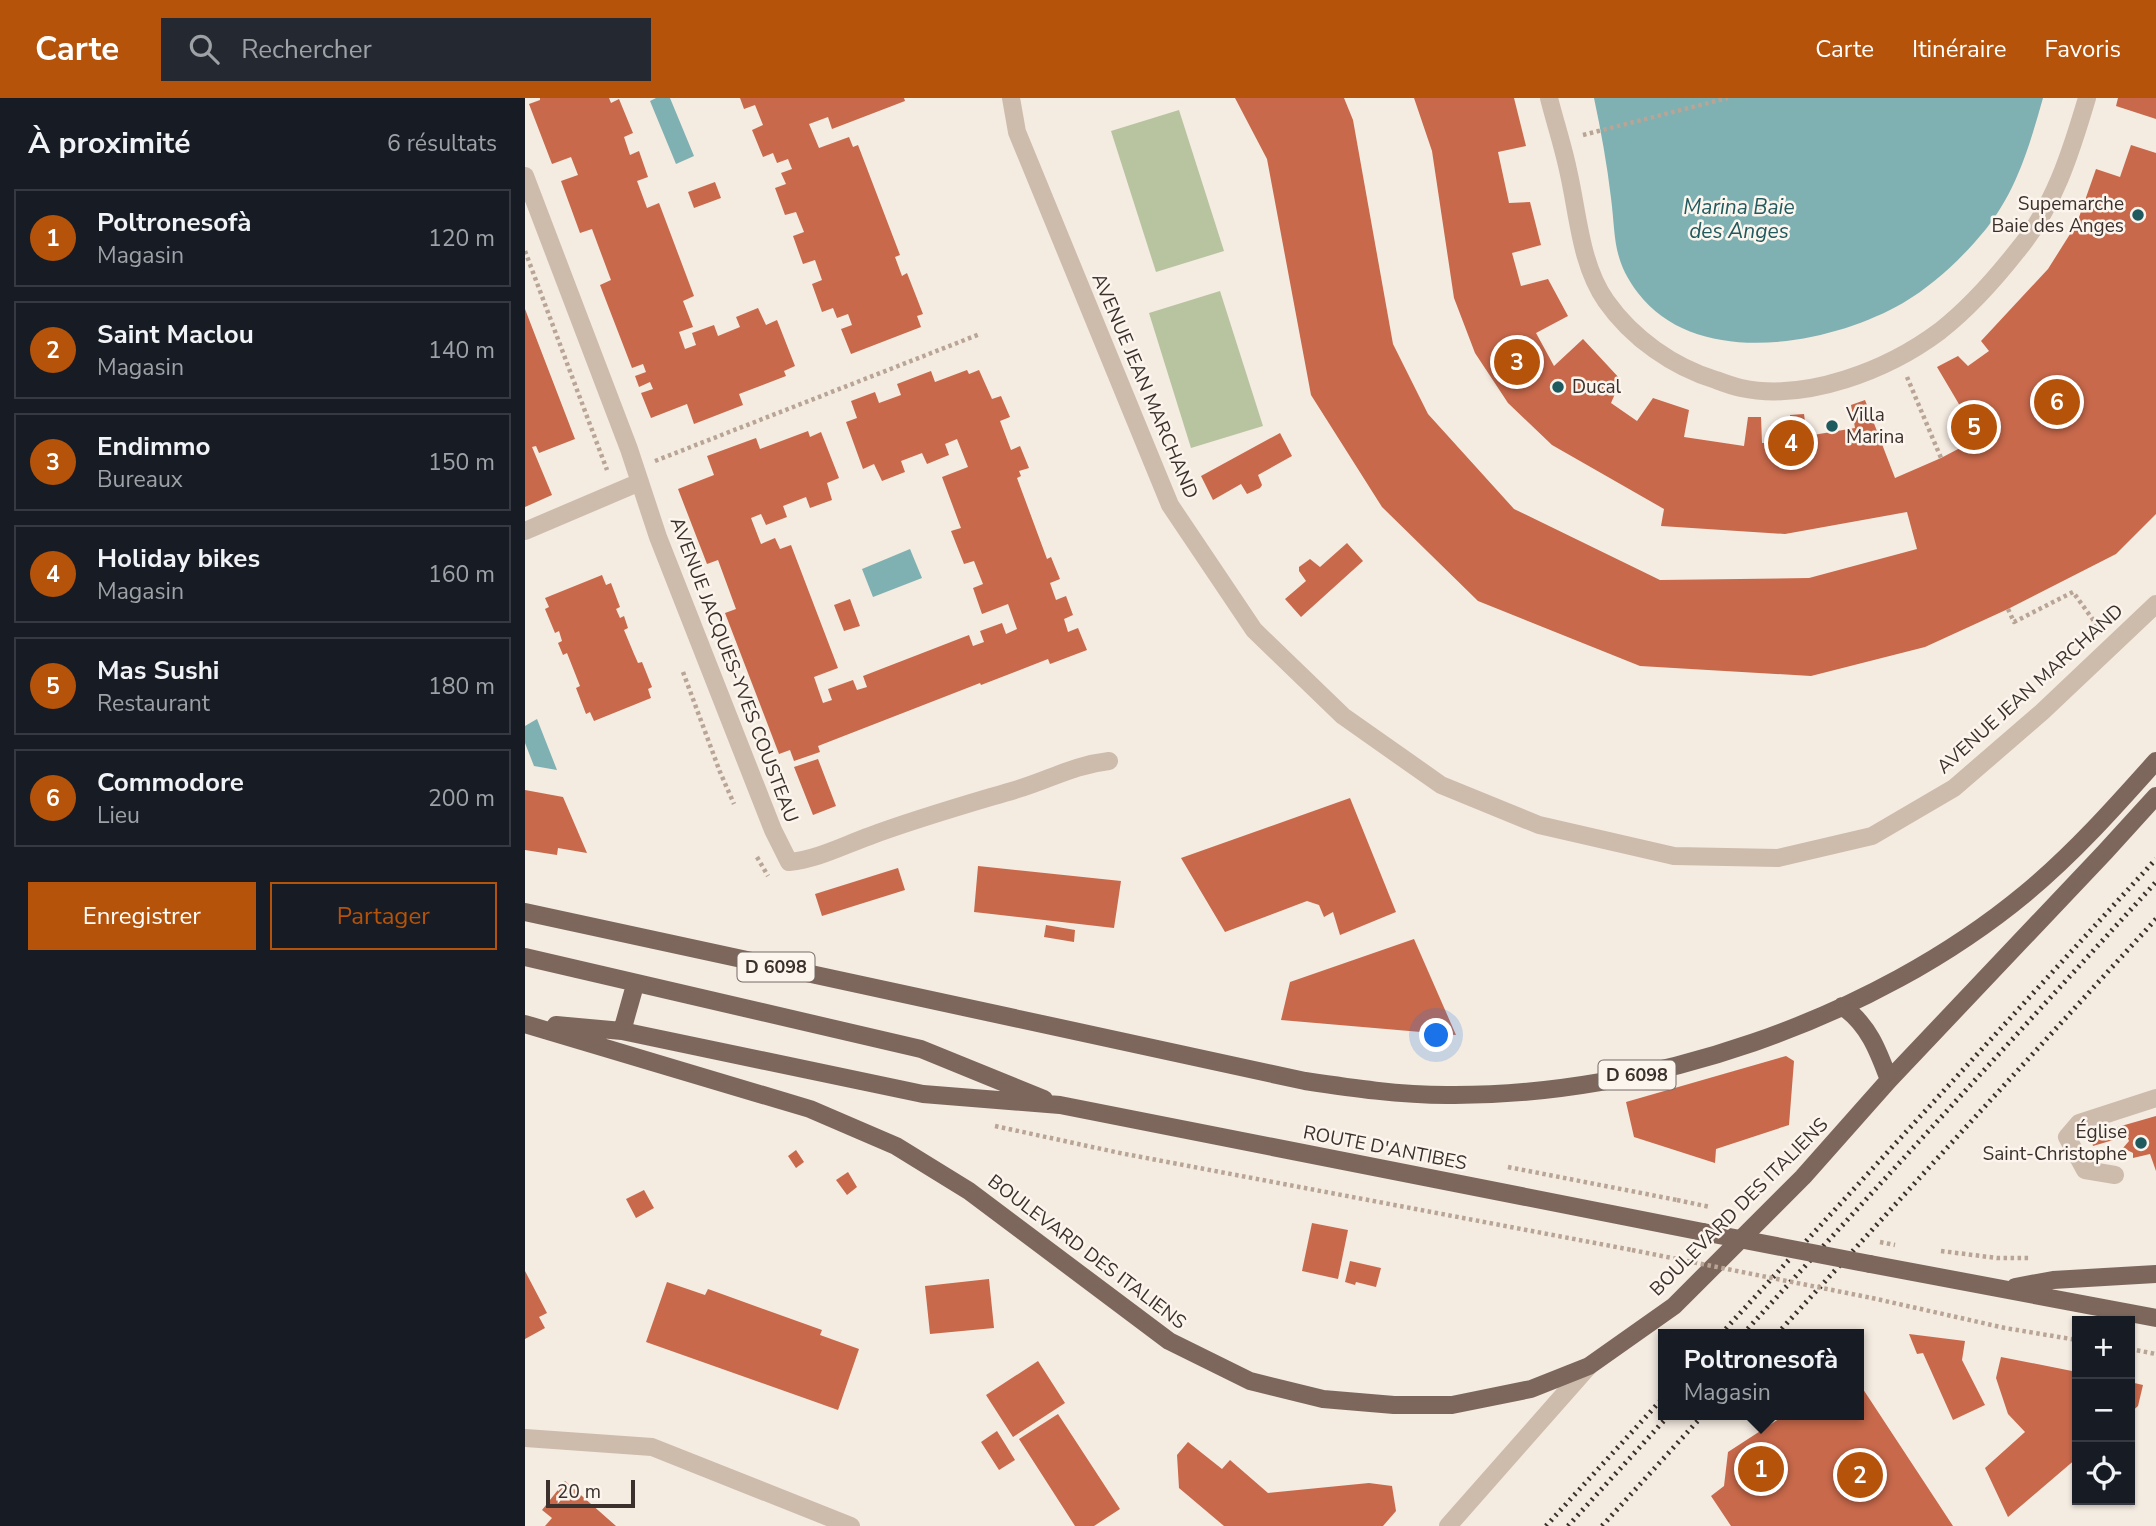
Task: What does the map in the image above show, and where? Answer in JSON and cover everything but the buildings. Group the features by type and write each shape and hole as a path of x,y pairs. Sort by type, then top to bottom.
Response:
{"main road":[{"name":"D 6098","path":"525,912 1305,1082 1377,1091 1460,1095 1534,1091 1614,1080 1692,1062 1773,1036 1906,974 1968,936 2026,892 2105,818 2156,761"},
{"name":"BOULEVARD DES ITALIENS","path":"525,1023 810,1109 896,1146 969,1191 1169,1341 1250,1381 1323,1399 1394,1405 1452,1405 1531,1389 1589,1366 1674,1306 1803,1177 1889,1080 2156,796"},
{"path":"525,957 635,985 921,1049 1060,1105"},
{"path":"622,1031 635,985"},
{"path":"1842,1006 1856,1016 1877,1046 1889,1080"},
{"path":"525,1023 622,1031 922,1094 1060,1105"},
{"name":"ROUTE D'ANTIBES","path":"1060,1105 2156,1318"},
{"path":"2004,1289 2053,1280 2156,1274"}],"street":[{"name":"AVENUE JEAN MARCHAND","path":"1011,98 1017,132 1170,505 1254,630 1343,716 1441,785 1539,825 1674,856 1778,858 1872,836 1954,788 2042,712 2156,604"},
{"path":"1549,98 1568,167 1589,265 1595,283 1607,302 1642,340 1692,374 1742,388 1778,390 1816,387 1855,377 1895,358 1939,331 1972,301 2018,251 2056,190 2087,98"},
{"name":"AVENUE JACQUES-YVES COUSTEAU","path":"525,176 638,475 658,537 773,830 789,862 828,853 869,836 1021,788 1084,764 1109,761"},
{"path":"525,531 615,492 638,475"},
{"path":"2115,1175 2085,1170 2067,1137 2079,1123 2156,1098"},
{"path":"1448,1526 1589,1366"},
{"path":"525,1438 652,1447 851,1526"}],"path":[{"path":"1601,131 1728,98"},
{"path":"525,251 615,492"},
{"path":"638,475 981,334"},
{"path":"1911,384 1941,458"},
{"path":"2008,609 2014,622 2073,592 2111,646"},
{"path":"682,670 720,772 740,815"},
{"path":"755,852 764,872 775,884"},
{"path":"987,1125 1632,1250 1872,1298 2005,1328 2072,1339"},
{"path":"1502,1165 1677,1200"},
{"path":"1895,1245 1908,1247"},
{"path":"1933,1250 1997,1258 2039,1258"},
{"path":"2135,1350 2156,1353"}],"green space":[{"path":"1179,110 1224,251 1156,272 1111,131"},
{"path":"1220,291 1263,426 1191,448 1149,313"}],"water":[{"path":"670,98 694,156 676,164 650,101"},
{"name":"Marina Baie des Anges","path":"1594,98 2043,98 2027,149 2006,199 1986,229 1948,269 1915,296 1873,318 1803,339 1765,343 1729,341 1694,333 1663,317 1638,293 1619,258 1608,173"},
{"path":"910,549 922,578 873,597 862,569"},
{"path":"537,719 557,770 534,766 525,743 525,726"}],"railway":[{"path":"1726,1329 2156,859"},
{"path":"1748,1329 2156,882"},
{"path":"1782,1329 2156,919"},
{"path":"1546,1526 1658,1403"},
{"path":"1568,1526 1664,1420"},
{"path":"1602,1526 1698,1420"}],"place":[{"name":"Supemarche Baie des Anges","path":"2138,215"},
{"name":"Endimmo","path":"1517,362"},
{"name":"Ducal","path":"1558,387"},
{"name":"Commodore","path":"2057,402"},
{"name":"Villa Marina","path":"1832,426"},
{"name":"Mas Sushi","path":"1974,427"},
{"name":"Holiday bikes","path":"1791,443"},
{"name":"Église Saint-Christophe","path":"2141,1143"},
{"name":"Poltronesofà","path":"1761,1469"},
{"name":"Saint Maclou","path":"1860,1475"}]}
